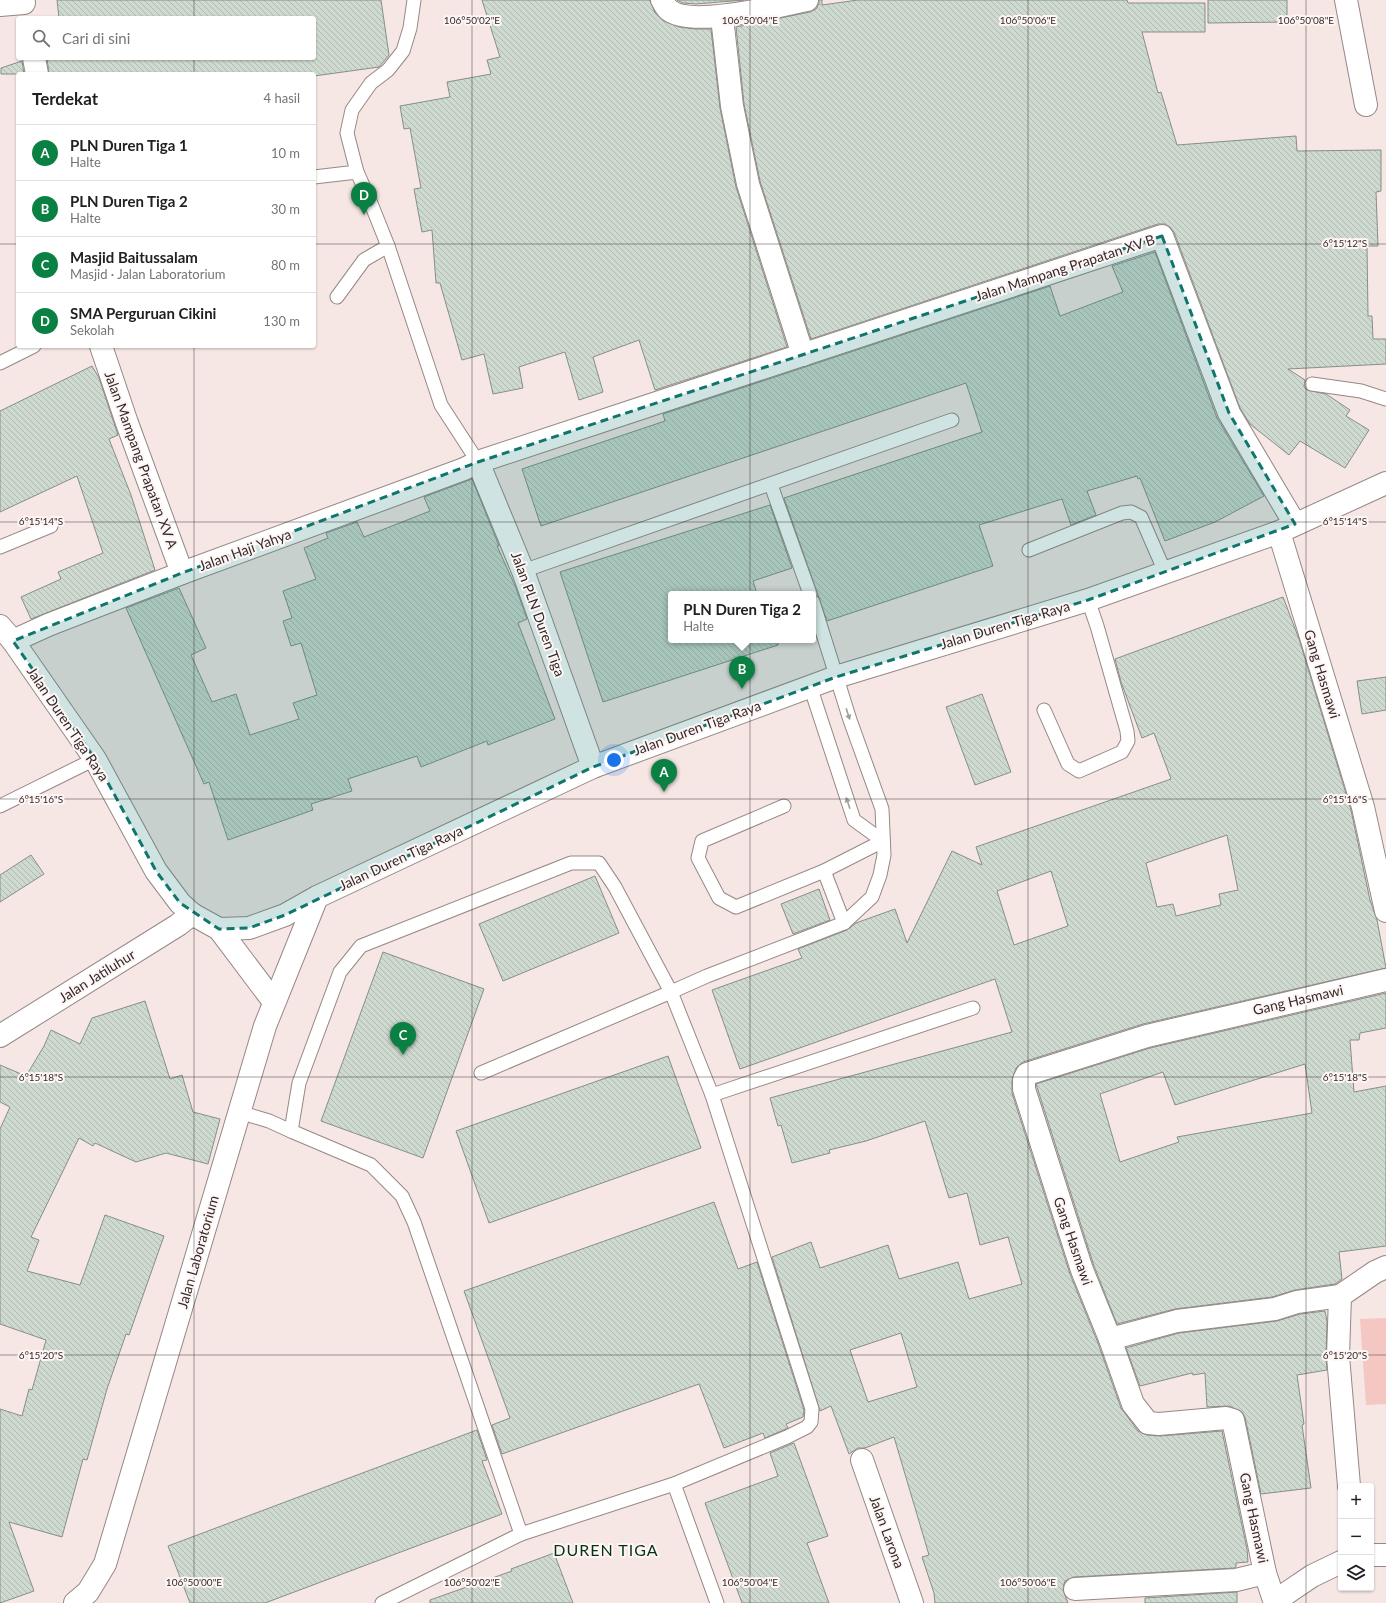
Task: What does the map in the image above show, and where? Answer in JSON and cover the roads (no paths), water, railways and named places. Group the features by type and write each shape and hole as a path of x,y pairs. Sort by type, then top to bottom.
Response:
{"street":[{"path":"662,0 668,10 679,15 722,17 807,0"},
{"path":"1346,0 1366,105"},
{"path":"0,5 25,7"},
{"path":"722,17 732,106 748,184 803,355"},
{"path":"34,60 37,72"},
{"name":"Jalan Mampang Prapatan XV B","path":"803,355 1162,236 1229,413 1287,528"},
{"name":"Jalan Mampang Prapatan XV A","path":"102,348 127,423 182,573"},
{"name":"Jalan Haji Yahya","path":"6,634 48,625 182,573 464,469 478,462 803,355"},
{"name":"Jalan PLN Duren Tiga","path":"478,462 523,571 593,767"},
{"name":"Jalan Duren Tiga Raya","path":"6,634 95,759 156,871 180,903 192,914 219,929 249,928 285,915 317,897 593,767 836,677 1088,600 1287,528 1386,483"},
{"name":"Gang Hasmawi","path":"1287,528 1363,807 1386,910"},
{"name":"Jalan Laboratorium","path":"86,1599 105,1564 265,1026 317,897"},
{"name":"Jalan Jatiluhur","path":"0,1036 178,925 192,914"},
{"path":"219,929 274,1002"},
{"name":"Gang Hasmawi","path":"1338,1563 1312,1576 1275,1602 1265,1573 1233,1420 1226,1418 1148,1424 1132,1404 1110,1339 1082,1270 1024,1089 1024,1080 1027,1074 1147,1036 1386,980"},
{"path":"1110,1339 1177,1321 1275,1309 1297,1302 1340,1296 1375,1272 1386,1267"},
{"path":"1340,1296 1338,1356 1349,1483"},
{"name":"Jalan Larona","path":"862,1460 912,1603"},
{"path":"1374,1555 1386,1555"},
{"path":"1075,1588 1236,1580 1265,1573"}],"lane":[{"path":"414,0 410,28 403,51 388,70 371,83 352,110 347,134 357,172 388,246 441,405 478,462"},
{"path":"316,177 357,172"},
{"path":"337,297 364,260 388,246"},
{"path":"0,364 30,348"},
{"path":"1312,384 1361,391 1386,398"},
{"path":"523,571 771,485 952,420"},
{"path":"771,485 809,591"},
{"path":"1029,550 1122,513 1130,512 1140,517 1165,572"},
{"path":"0,547 51,526"},
{"path":"1044,710 1068,764 1079,771 1122,752 1128,741 1125,724 1088,600"},
{"path":"481,1073 707,976 844,923 872,897 880,875 884,855 882,809 850,720 816,612"},
{"path":"810,686 854,820 883,841"},
{"path":"0,806 95,759"},
{"path":"784,806 702,841 698,858 719,898 736,907 824,871 883,841"},
{"path":"291,1131 299,1083 340,972 361,946 571,863 599,863 615,887 671,992 712,1095 812,1409 811,1422 807,1428 674,1484 521,1534 385,1602"},
{"path":"824,871 844,923"},
{"path":"712,1095 973,1008"},
{"path":"239,1112 269,1121 371,1165 402,1196 414,1222 521,1534"},
{"path":"674,1484 717,1603"}],"place":[{"name":"SMA Perguruan Cikini","path":"364,215"},
{"name":"PLN Duren Tiga 2","path":"742,689"},
{"name":"PLN Duren Tiga 1","path":"664,792"},
{"name":"Masjid Baitussalam","path":"403,1055"}],"district":[{"name":"DUREN TIGA","path":"606,1550"}]}
